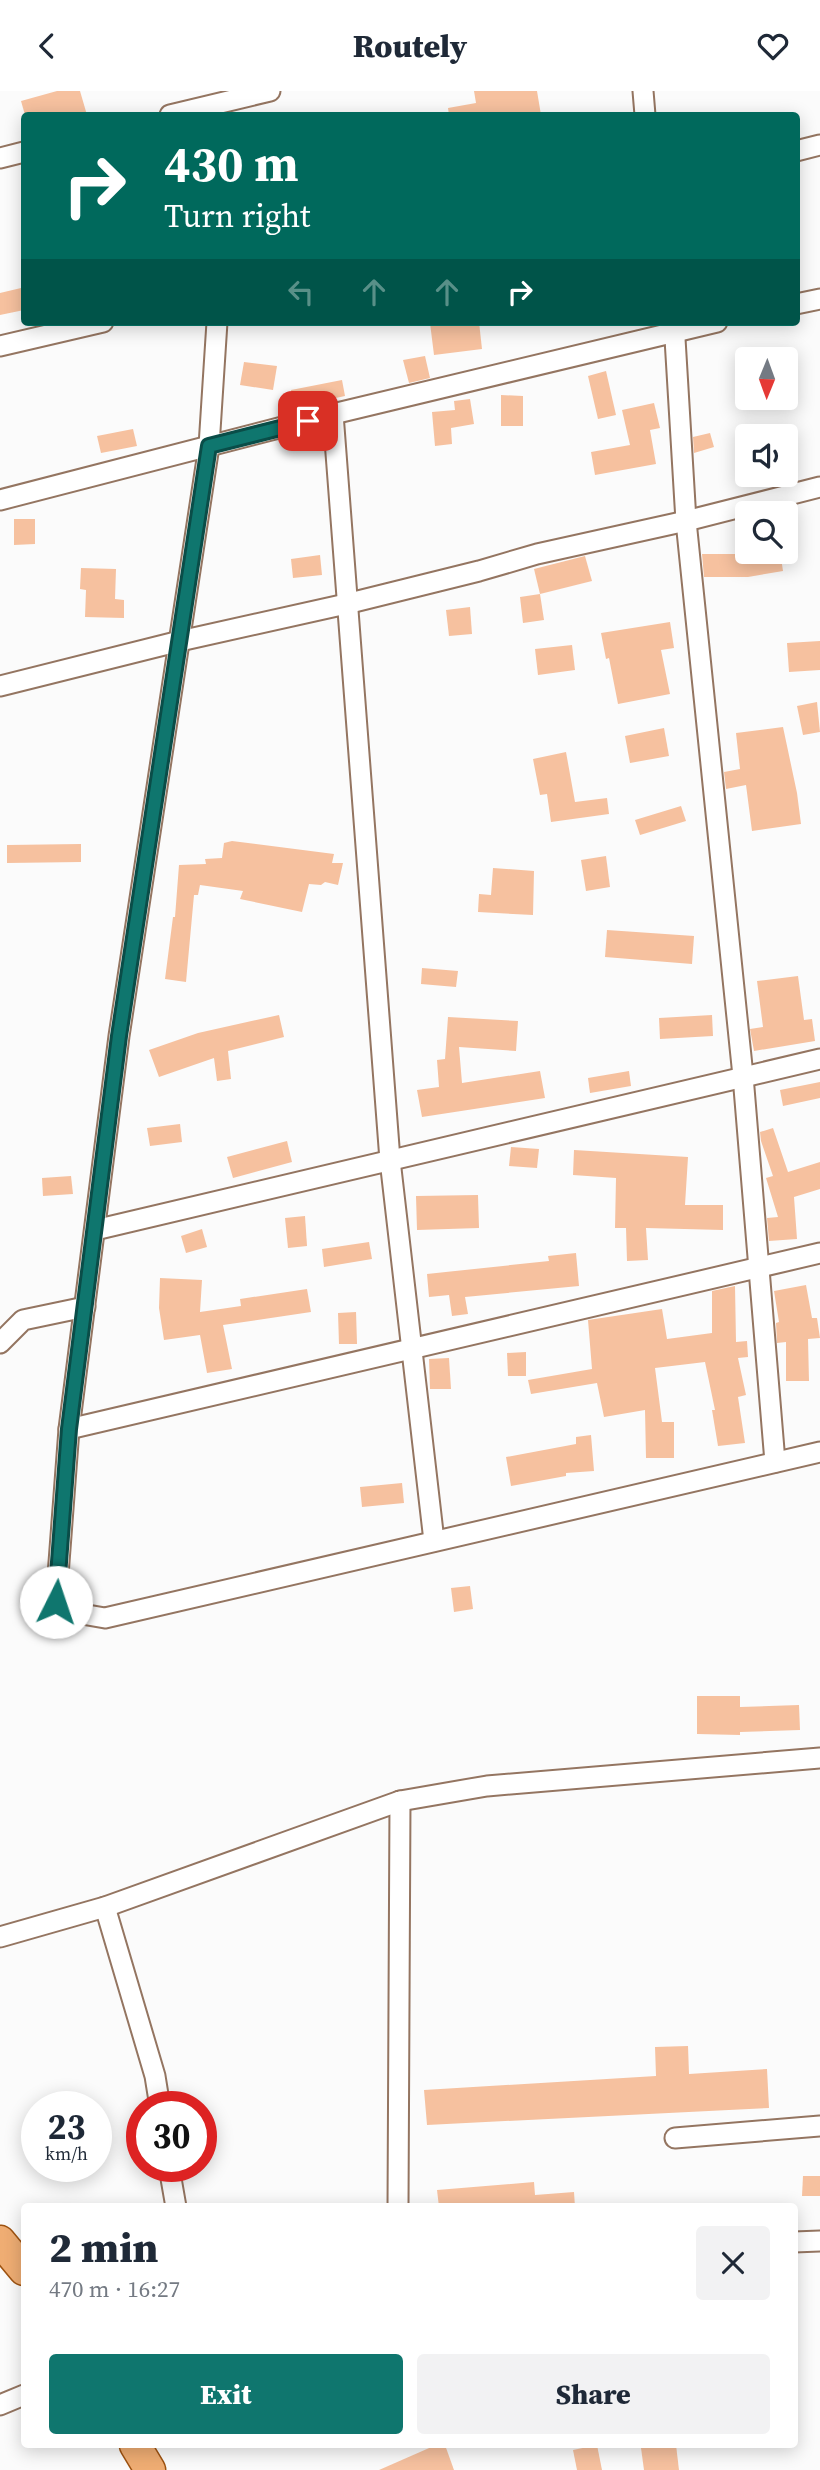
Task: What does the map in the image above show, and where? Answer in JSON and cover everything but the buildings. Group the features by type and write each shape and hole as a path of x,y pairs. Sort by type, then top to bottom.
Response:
{"main road":[{"path":"0,2241 21,2266"},
{"path":"137,2448 150,2470"}],"street":[{"path":"187,112 248,101 270,91"},
{"path":"643,91 645,112"},
{"path":"800,150 820,145"},
{"path":"0,158 21,153"},
{"path":"800,303 820,299"},
{"path":"0,346 86,326"},
{"path":"217,326 209,446 119,1036 69,1429 56,1602 76,1613 105,1618 820,1452"},
{"path":"0,500 674,327 686,521 743,1076 775,1462"},
{"path":"333,415 390,1160 434,1541"},
{"path":"0,686 820,487"},
{"path":"95,1230 820,1059"},
{"path":"69,1429 820,1253"},
{"path":"0,1343 23,1320 85,1307"},
{"path":"0,1937 105,1907 400,1801 487,1786 820,1758"},
{"path":"398,2203 400,1801"},
{"path":"105,1907 157,2091"},
{"path":"675,2138 820,2126"},
{"path":"172,2182 175,2203"},
{"path":"798,2242 820,2241"},
{"path":"0,2405 21,2396"}],"route":[{"path":"56,1602 69,1429 119,1036 209,446 308,421"}]}
